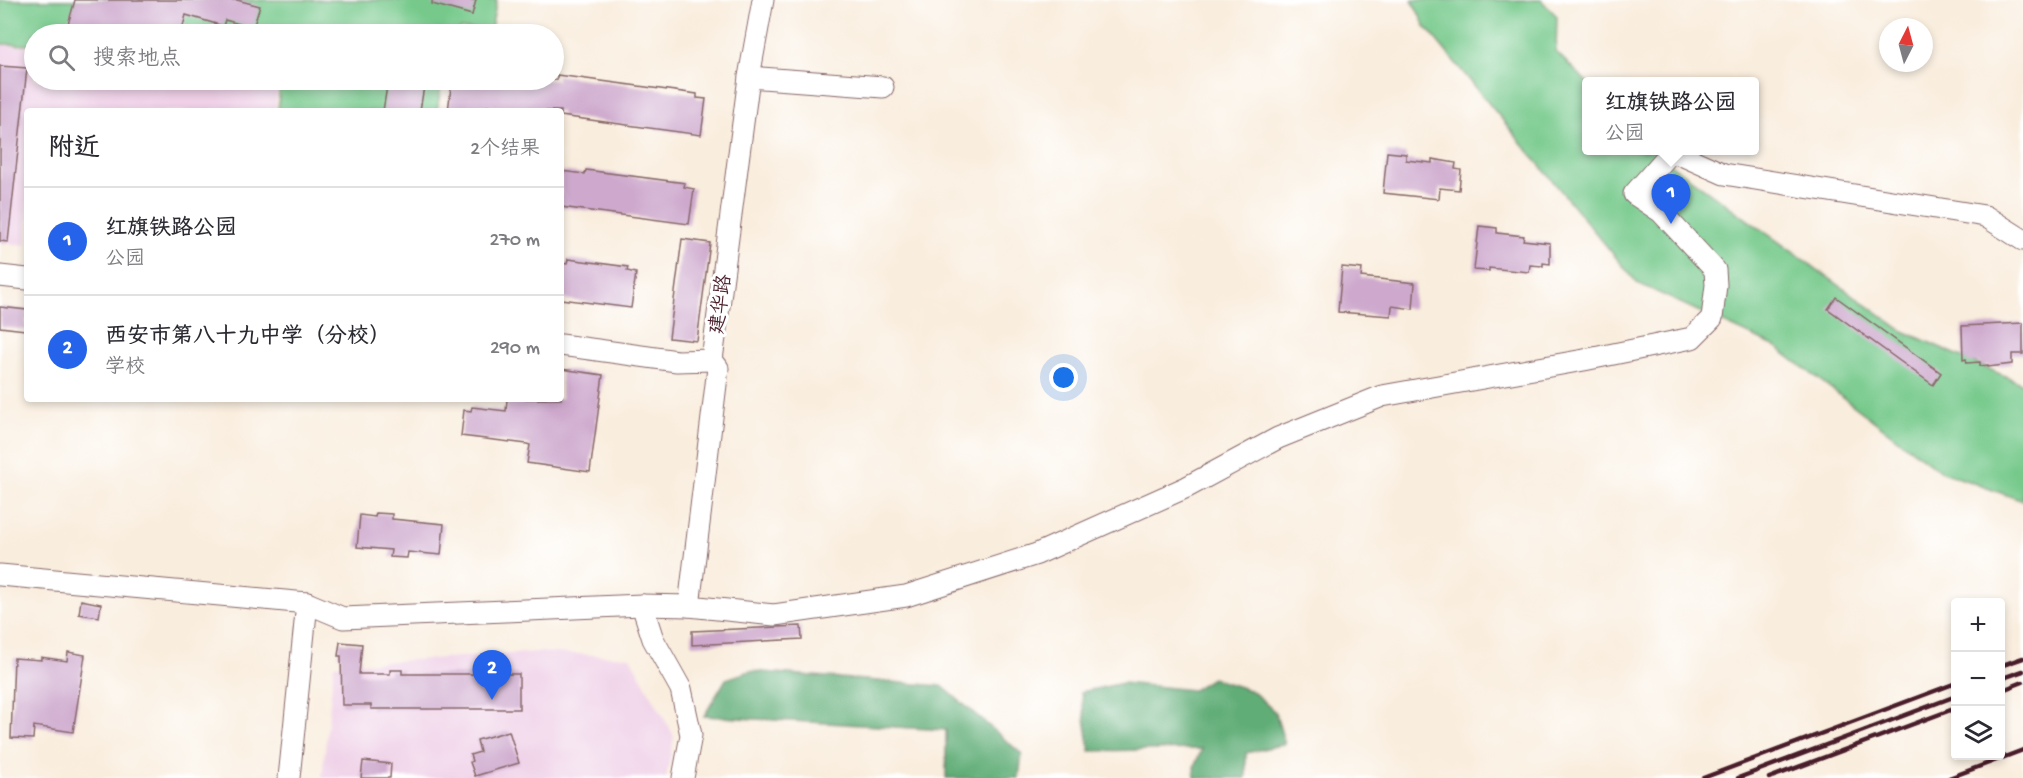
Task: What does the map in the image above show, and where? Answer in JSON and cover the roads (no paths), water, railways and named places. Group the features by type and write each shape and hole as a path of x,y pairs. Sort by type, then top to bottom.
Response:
{"street":[{"name":"建华路","path":"689,606 718,368 712,360 749,77 763,0"},
{"path":"749,77 883,87"},
{"path":"0,575 307,603 342,618 642,604 689,606 774,615 906,596 1037,554 1187,487 1278,438 1383,396 1692,338 1712,318 1716,285 1715,270 1661,213 1634,194 1668,155"},
{"path":"1681,155 1724,174 1985,216 2023,240"},
{"path":"0,276 24,279"},
{"path":"564,345 677,362 712,360"},
{"path":"289,778 307,603"},
{"path":"642,604 653,639 681,689 691,735 683,778"}],"railway":[{"path":"2005,664 2023,658"},
{"path":"2005,677 2023,671"},
{"path":"2005,689 2023,682"},
{"path":"1703,778 1951,685"},
{"path":"1738,778 1951,698"},
{"path":"1769,778 1951,710"},
{"path":"1949,778 2023,750"}],"place":[{"name":"红旗铁路公园","path":"1671,224"},
{"name":"西安市第八十九中学（分校）","path":"492,700"}]}
